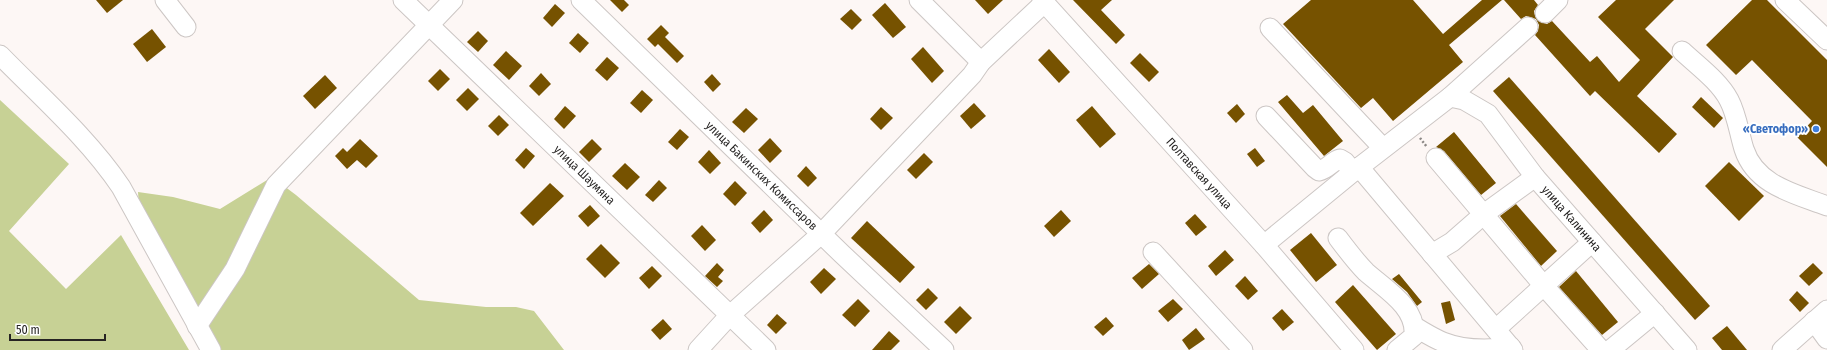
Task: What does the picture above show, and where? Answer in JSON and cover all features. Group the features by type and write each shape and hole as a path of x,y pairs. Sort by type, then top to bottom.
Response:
{"street":[{"path":"165,0 186,27"},
{"name":"улица Шаумяна","path":"403,0 729,316 766,350"},
{"path":"197,326 235,269 276,185 453,0"},
{"name":"улица Бакинских Комиссаров","path":"581,0 821,234 944,350"},
{"path":"919,0 981,62"},
{"path":"1785,0 1827,40"},
{"path":"698,350 729,316 821,234 972,75 981,62 1043,1"},
{"name":"Полтавская улица","path":"1043,1 1264,245 1354,350"},
{"path":"1264,245 1356,169 1450,97 1528,27"},
{"path":"1270,28 1383,148"},
{"path":"1682,51 1722,90 1729,100 1745,152 1760,174 1786,192 1827,206"},
{"path":"0,55 87,144 111,173 121,187 211,350"},
{"name":"улица Калинина","path":"1450,97 1464,100 1488,114 1535,177 1687,350"},
{"path":"1266,116 1315,168 1320,171 1325,170 1340,159 1356,169 1432,254 1512,349"},
{"path":"1436,158 1600,350"},
{"path":"1432,254 1452,242 1484,214 1535,177"},
{"path":"1338,238 1366,271 1399,301 1411,316 1415,327 1414,336 1397,350"},
{"path":"1496,329 1592,242"},
{"path":"1153,252 1243,350"},
{"path":"1610,350 1655,313"},
{"path":"1782,350 1820,316 1827,339"},
{"path":"1415,327 1442,342 1461,347 1512,349"}],"path":[{"path":"1411,127 1436,158"}],"green space":[{"path":"0,100 69,164 9,231 66,289 121,235 189,350 0,350"},
{"path":"272,177 296,195 419,300 486,307 516,307 534,311 564,350 216,350 139,206 138,192 173,197 220,209"}],"building":[{"path":"96,0 123,0 107,13"},
{"path":"610,0 624,0 629,5 622,12"},
{"path":"975,0 1003,0 988,14"},
{"path":"1073,0 1112,0 1101,10 1125,35 1116,44"},
{"path":"1311,0 1413,0 1443,34 1482,0 1502,0 1449,45 1463,62 1393,121 1373,98 1361,108 1283,24"},
{"path":"1504,0 1534,0 1538,5 1534,11 1538,21 1547,24 1552,21 1590,62 1597,56 1619,82 1640,60 1598,17 1616,0 1674,0 1645,29 1673,57 1637,96 1677,134 1659,153 1595,91 1590,96 1535,35 1538,31 1539,25 1536,19 1526,16 1521,19"},
{"path":"1752,0 1767,0 1827,60 1827,167 1797,137 1812,121 1752,60 1736,75 1706,45"},
{"path":"885,3 906,27 893,38 872,15"},
{"path":"555,4 565,13 552,27 543,18"},
{"path":"851,9 862,20 852,30 840,19"},
{"path":"661,25 669,33 665,37 684,56 677,63 658,44 655,47 647,39"},
{"path":"152,29 166,47 147,62 133,44"},
{"path":"478,31 488,41 478,52 467,42"},
{"path":"578,33 589,43 580,53 569,43"},
{"path":"923,47 944,71 932,83 911,59"},
{"path":"1049,49 1070,72 1059,83 1038,60"},
{"path":"506,51 522,66 509,80 493,65"},
{"path":"1140,53 1159,72 1149,82 1130,63"},
{"path":"607,57 619,68 607,81 595,70"},
{"path":"440,69 450,79 438,91 428,81"},
{"path":"541,73 551,84 539,96 529,86"},
{"path":"712,74 721,84 713,92 704,82"},
{"path":"325,75 337,88 315,109 303,96"},
{"path":"1509,77 1710,306 1695,320 1493,91"},
{"path":"468,88 479,99 467,111 456,100"},
{"path":"642,90 653,100 641,113 630,103"},
{"path":"1287,95 1303,113 1313,105 1343,141 1324,156 1278,102"},
{"path":"1701,97 1723,118 1714,128 1692,107"},
{"path":"974,103 986,116 971,129 960,116"},
{"path":"1237,104 1245,114 1236,123 1227,113"},
{"path":"565,106 576,116 564,129 554,119"},
{"path":"1092,106 1116,134 1100,148 1076,120"},
{"path":"881,107 893,118 881,130 870,119"},
{"path":"746,108 758,119 744,133 732,122"},
{"path":"499,115 509,125 498,136 488,126"},
{"path":"680,129 689,137 677,150 668,142"},
{"path":"1454,132 1496,183 1481,195 1444,151 1436,147"},
{"path":"770,138 782,151 770,163 758,150"},
{"path":"360,139 378,156 366,168 357,160 347,169 335,156 343,148 347,152"},
{"path":"592,139 602,149 589,162 579,152"},
{"path":"526,148 535,156 524,169 515,160"},
{"path":"1255,148 1265,161 1257,167 1247,154"},
{"path":"709,150 721,163 710,174 698,162"},
{"path":"924,153 933,162 916,179 907,170"},
{"path":"1729,162 1764,196 1739,221 1705,186"},
{"path":"625,163 640,177 627,190 612,176"},
{"path":"806,166 817,178 808,187 797,176"},
{"path":"659,180 667,188 653,202 645,195"},
{"path":"735,181 747,193 735,206 723,194"},
{"path":"550,183 564,196 533,226 520,213"},
{"path":"1516,204 1557,251 1541,266 1500,216"},
{"path":"590,205 600,216 588,227 578,216"},
{"path":"764,210 773,220 760,233 751,223"},
{"path":"1061,210 1071,221 1054,237 1044,226"},
{"path":"1195,214 1207,227 1196,236 1185,223"},
{"path":"867,221 915,267 900,283 851,238"},
{"path":"702,225 716,240 705,251 691,236"},
{"path":"1311,233 1337,265 1316,282 1290,250"},
{"path":"601,244 620,263 605,278 586,259"},
{"path":"1225,250 1234,260 1216,276 1208,266"},
{"path":"717,263 724,270 718,277 723,281 717,287 705,276"},
{"path":"1813,263 1823,273 1809,286 1799,276"},
{"path":"1149,264 1159,274 1142,289 1132,278"},
{"path":"652,266 662,276 649,289 639,278"},
{"path":"824,268 836,279 821,294 810,282"},
{"path":"1576,271 1618,322 1602,335 1559,287"},
{"path":"1399,274 1422,302 1417,306 1407,292 1392,279"},
{"path":"1245,276 1258,291 1248,300 1235,286"},
{"path":"1353,285 1396,334 1377,350 1335,302"},
{"path":"928,288 938,298 926,310 916,300"},
{"path":"1797,291 1809,303 1800,312 1789,300"},
{"path":"858,299 870,311 855,327 842,315"},
{"path":"1173,299 1183,309 1168,322 1158,311"},
{"path":"1450,301 1455,320 1446,324 1441,303"},
{"path":"960,306 972,318 956,334 944,322"},
{"path":"1282,309 1294,322 1283,331 1272,318"},
{"path":"777,314 787,323 776,334 767,325"},
{"path":"1106,317 1114,326 1103,336 1094,327"},
{"path":"663,319 672,329 660,340 651,330"},
{"path":"1727,326 1747,350 1722,350 1712,338"},
{"path":"1196,328 1205,339 1189,350 1182,340"},
{"path":"889,331 900,341 891,350 872,350"}],"place":[{"name":"«Светофор»","path":"1816,129"}]}
